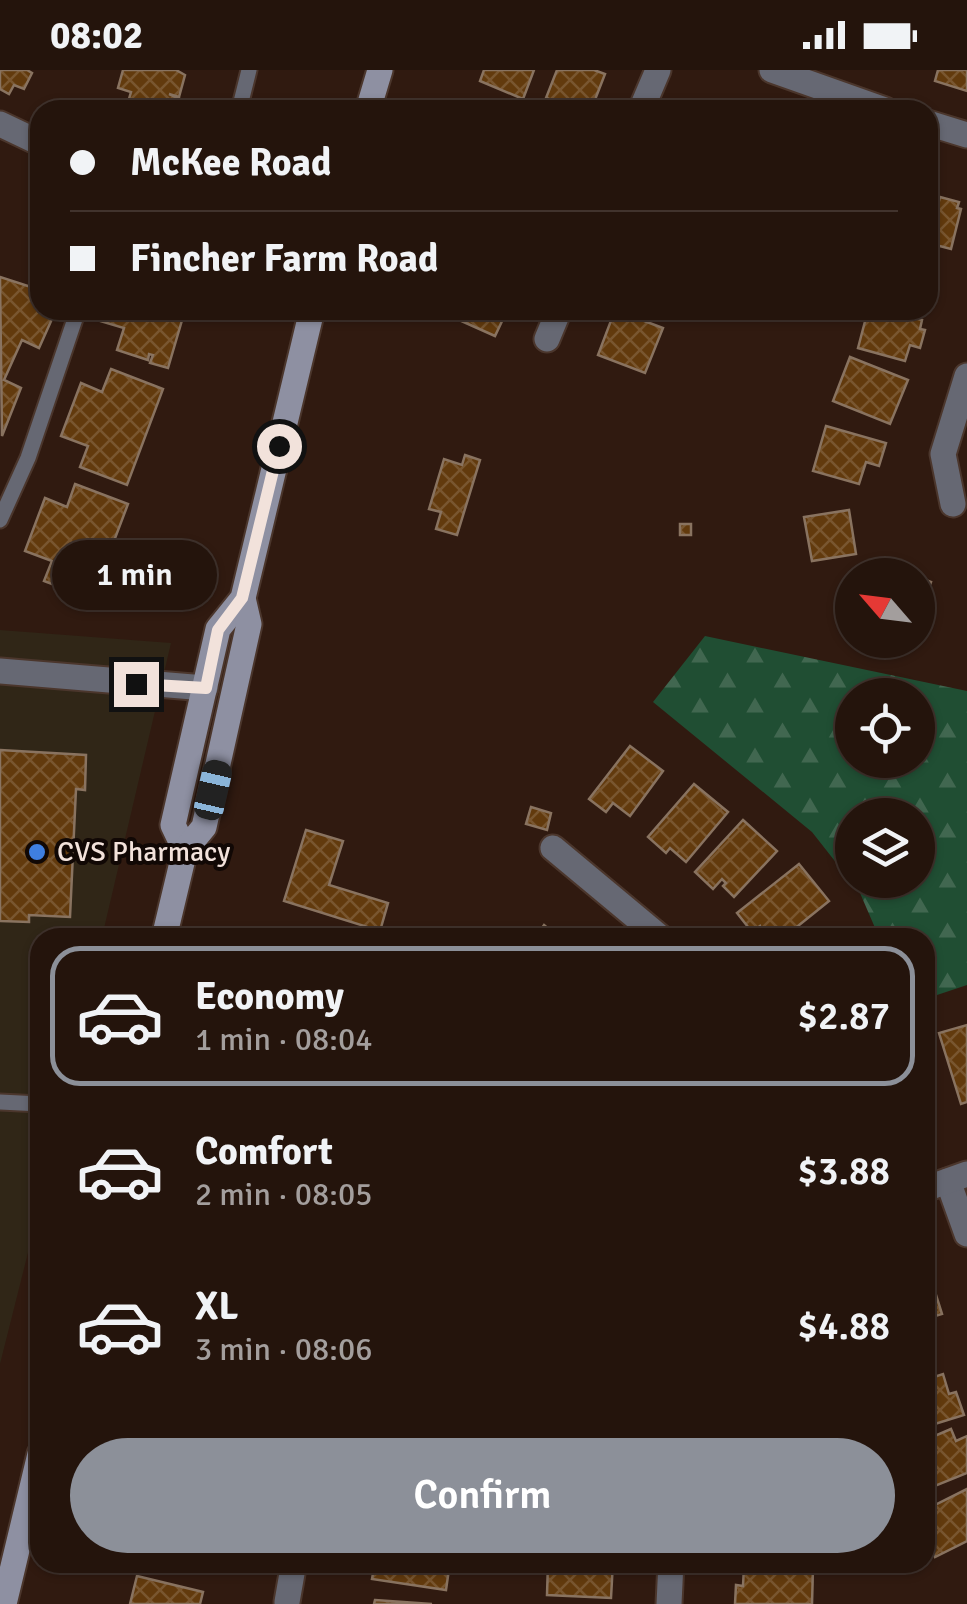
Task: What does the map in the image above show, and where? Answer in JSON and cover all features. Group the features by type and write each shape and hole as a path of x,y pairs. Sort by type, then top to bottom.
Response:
{"street":[{"path":"371,100 380,70"},
{"path":"645,100 658,70"},
{"path":"772,70 856,100"},
{"path":"1,126 30,139"},
{"path":"938,126 967,135"},
{"path":"185,850 172,825 218,630 242,598 310,320"},
{"path":"547,339 555,320"},
{"path":"952,504 943,454 967,376"},
{"path":"166,928 185,850 204,827 217,772 249,624 242,598"},
{"path":"0,671 206,688"},
{"path":"553,848 649,928"},
{"path":"947,1181 967,1234"},
{"path":"4,1604 30,1496"},
{"path":"287,1602 292,1573"},
{"path":"669,1604 670,1573"}],"lane":[{"path":"242,100 250,70"},
{"path":"0,520 28,458 75,320"},
{"path":"0,1102 30,1104"}],"shaded area":[{"path":"0,630 171,643 104,928 30,928 30,1245 0,1364"}],"green space":[{"path":"705,636 905,678 835,678 835,778 935,778 935,684 967,691 967,985 935,996 935,928 875,928 862,898 935,898 935,798 835,798 835,861 812,832 653,702"}],"building":[{"path":"0,70 32,73 24,89 14,85 9,94 0,89"},
{"path":"123,70 176,70 185,75 179,97 169,94 182,100 129,100 131,92 118,88"},
{"path":"484,70 534,70 523,99 480,81"},
{"path":"557,70 594,70 605,74 595,100 546,98"},
{"path":"938,70 967,70 967,91 935,81"},
{"path":"940,197 959,202 957,208 961,209 951,249 938,246"},
{"path":"0,277 30,287 30,320 52,320 39,348 22,340 4,380 21,388 2,436"},
{"path":"182,320 168,368 150,363 153,355 149,354 148,360 117,350 124,328 100,321"},
{"path":"459,320 503,320 495,336"},
{"path":"611,320 642,320 663,328 645,373 598,355"},
{"path":"865,320 922,320 920,329 925,330 920,348 910,345 905,361 858,348"},
{"path":"850,357 908,380 890,424 833,401"},
{"path":"111,369 163,389 127,485 80,467 88,446 61,436 81,383 102,392"},
{"path":"826,426 886,443 879,466 866,462 859,484 813,471"},
{"path":"465,455 480,460 457,535 436,529 441,512 429,509 444,459 462,465"},
{"path":"75,484 128,504 92,599 44,581 52,561 25,551 45,498 67,507"},
{"path":"849,510 856,554 812,561 804,517"},
{"path":"680,524 691,524 691,535 680,535"},
{"path":"630,746 663,771 630,816 613,803 606,812 589,799"},
{"name":"CVS Pharmacy","path":"0,750 86,755 85,790 76,789 70,917 29,915 29,922 0,921"},
{"path":"694,784 728,812 686,862 670,848 666,853 648,837"},
{"path":"531,807 551,813 547,830 526,824"},
{"path":"743,820 777,851 734,897 723,886 726,883 722,879 713,889 695,872"},
{"path":"306,830 343,841 329,885 388,903 381,928 370,928 284,901"},
{"path":"799,864 829,901 795,928 749,928 737,913"},
{"path":"967,1025 967,1102 961,1104 939,1033"},
{"path":"935,1292 942,1314 935,1316"},
{"path":"943,1374 949,1394 956,1392 964,1415 935,1424 935,1377"},
{"path":"951,1429 956,1441 967,1436 967,1473 935,1486 935,1436"},
{"path":"967,1489 967,1541 935,1557 935,1505"},
{"path":"373,1573 448,1573 446,1590 372,1579"},
{"path":"548,1573 612,1573 611,1598 547,1595"},
{"path":"744,1573 813,1573 812,1604 735,1604 736,1585 743,1586"},
{"path":"137,1576 203,1592 200,1604 130,1604"},
{"path":"375,1600 432,1604 374,1604"}],"place":[{"name":"CVS Pharmacy","path":"37,852"}],"route":[{"path":"136,684 206,688 218,630 242,598 279,446"}]}
